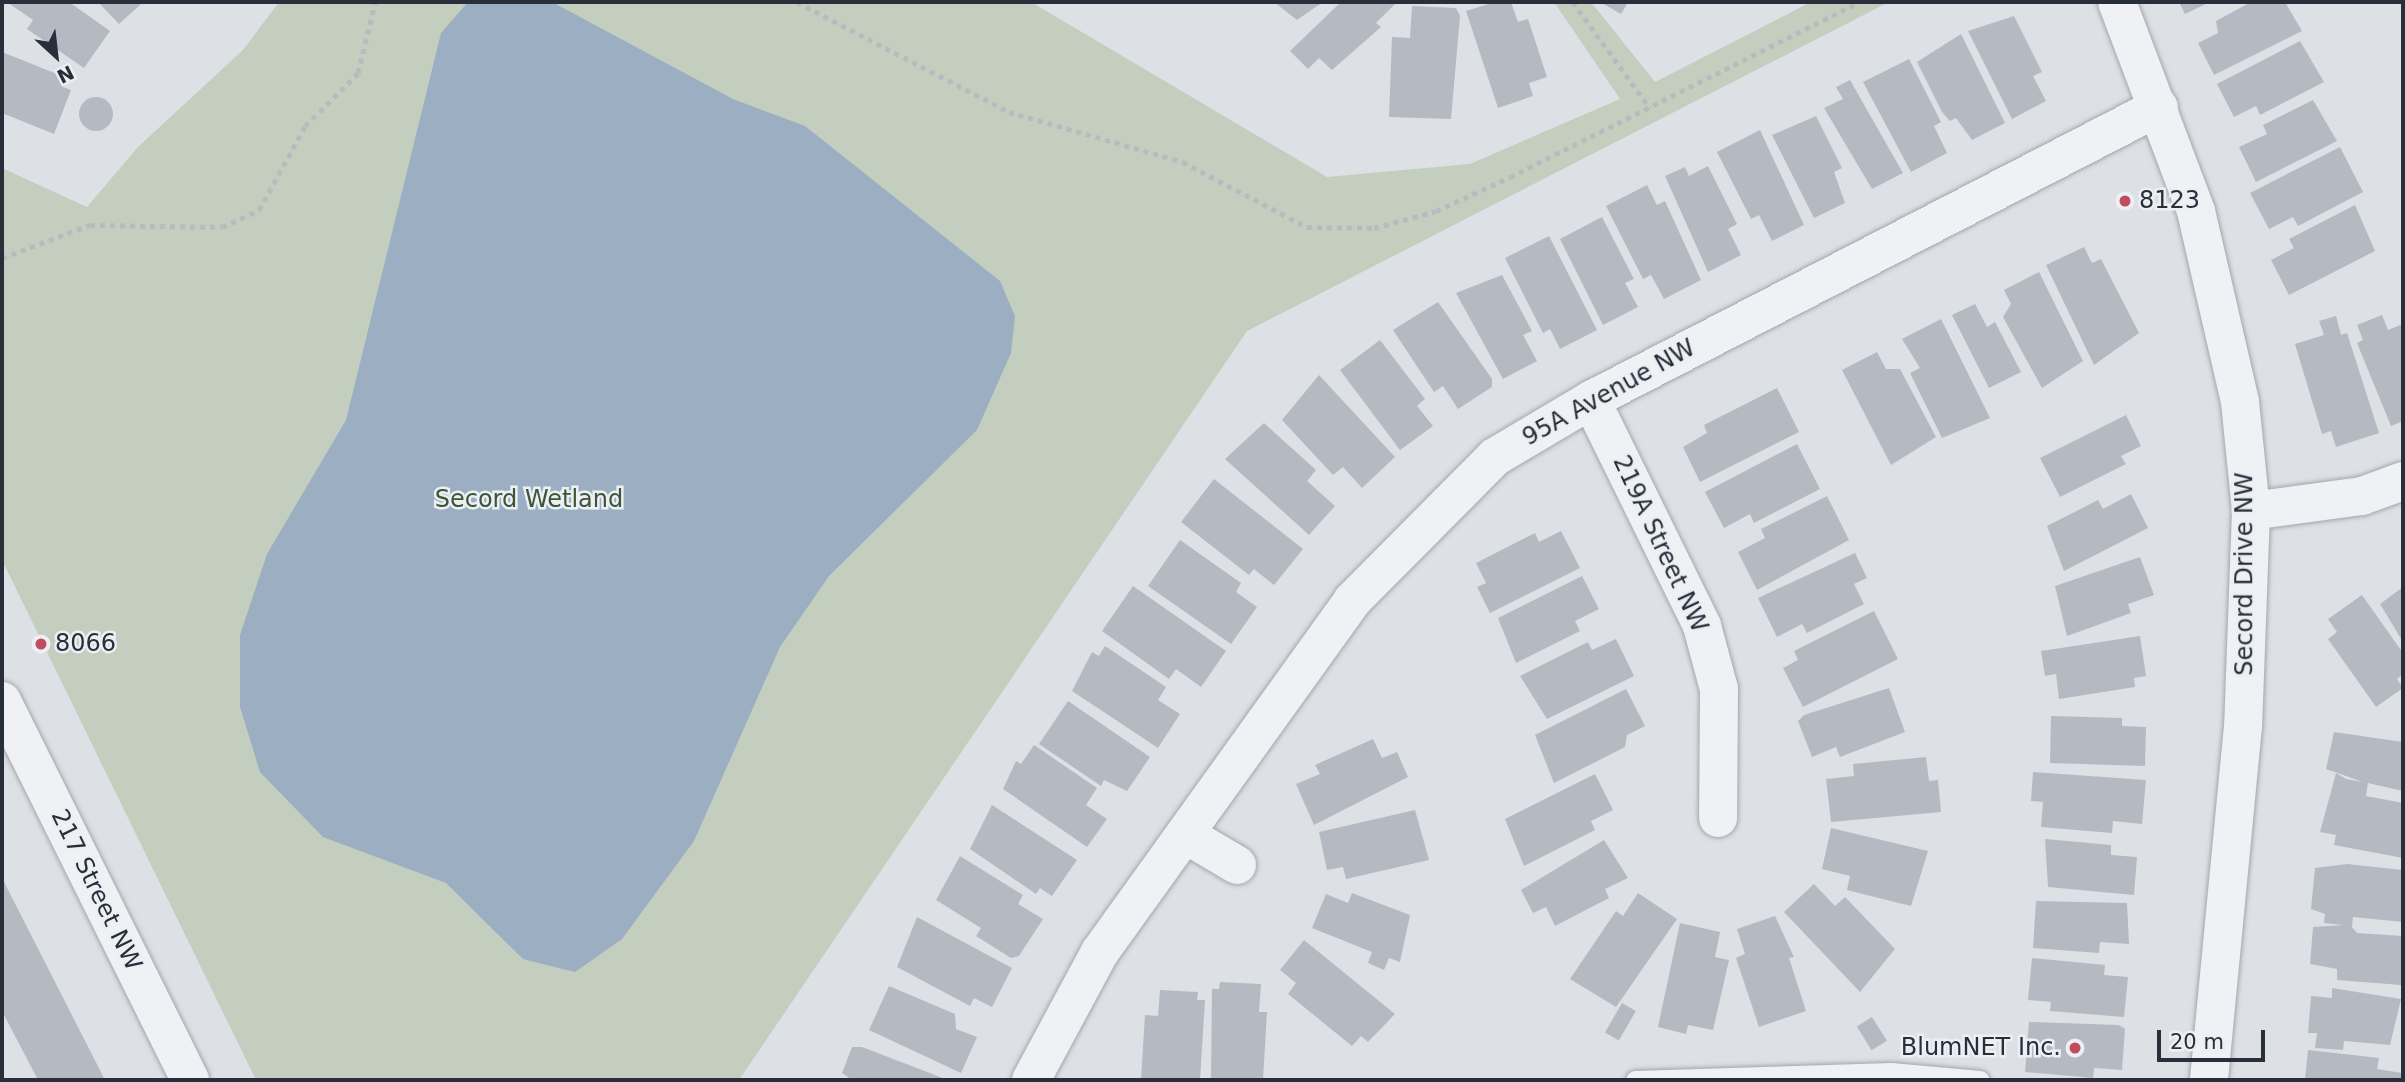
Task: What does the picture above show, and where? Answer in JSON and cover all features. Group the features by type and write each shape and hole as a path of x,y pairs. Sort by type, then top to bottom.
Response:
{"street":[{"name":"Secord Drive NW","path":"2117,2 2159,107 2196,211 2240,402 2251,511 2243,726 2209,1080"},
{"name":"95A Avenue NW","path":"1031,1080 1100,952 1188,836 1352,601 1495,457 1591,400 2159,107"},
{"name":"219A Street NW","path":"1591,400 1702,625 1719,689 1718,818"},
{"path":"2251,511 2362,496 2403,481"},
{"name":"217 Street NW","path":"2,701 190,1080"},
{"path":"1188,836 1237,865"}],"lane":[{"path":"1635,1080 1891,1072 1980,1080"}],"path":[{"path":"2,258 90,225 222,227 259,210 305,126 358,73 375,2"},
{"path":"797,2 1009,111 1183,162 1307,226 1374,228 1436,211 1650,108 1860,2"},
{"path":"1573,2 1650,108"}],"green space":[{"name":"Secord Wetland","path":"279,2 1031,2 1327,177 1470,164 1620,99 1554,2 1591,2 1655,82 1811,2 1889,2 1247,331 739,1080 256,1080 2,560 2,168 87,207 138,147 243,50"}],"water":[{"path":"468,2 552,2 733,99 805,126 1000,281 1015,316 1011,353 977,430 829,576 780,647 694,841 622,939 575,972 523,959 446,883 323,837 260,772 240,707 240,635 267,554 346,420 441,33"}],"building":[{"path":"7,2 69,2 110,31 84,68 27,29 33,20"},
{"path":"98,2 140,2 141,4 119,24"},
{"path":"1274,2 1323,2 1297,20"},
{"path":"1341,2 1397,2 1376,23 1381,27 1332,70 1319,58 1308,69 1290,51"},
{"path":"1495,2 1511,2 1518,22 1528,19 1547,77 1529,83 1533,96 1498,108 1466,11"},
{"path":"1600,2 1628,2 1621,14"},
{"path":"2179,2 2210,2 2185,14"},
{"path":"2251,2 2285,2 2302,31 2214,75 2198,43 2218,33 2216,21"},
{"path":"1412,6 1456,8 1460,16 1451,119 1389,117 1392,37 1410,38"},
{"path":"2014,16 2042,72 2033,76 2046,101 2012,119 1968,31"},
{"path":"1961,34 2005,123 1972,140 1956,118 1950,121 1942,112 1917,62"},
{"path":"2300,41 2324,82 2260,115 2256,106 2234,117 2217,84"},
{"path":"2,52 67,78 63,87 71,90 54,134 2,113"},
{"path":"1909,59 1941,122 1934,126 1947,153 1911,172 1863,82"},
{"path":"1850,80 1903,173 1872,189 1824,108 1843,99 1836,87"},
{"path":"96,97 108,102 113,114 108,126 96,131 84,126 79,114 84,102"},
{"path":"2313,100 2337,141 2256,182 2239,147 2267,134 2263,125"},
{"path":"1816,116 1842,168 1834,172 1845,203 1814,218 1772,135"},
{"path":"1760,130 1804,225 1772,241 1759,215 1751,219 1717,152"},
{"path":"2340,147 2363,192 2298,226 2293,217 2269,229 2250,193"},
{"path":"1708,166 1737,224 1728,229 1741,255 1708,272 1665,176 1685,167 1689,176"},
{"path":"1647,185 1657,205 1665,201 1701,280 1664,299 1651,275 1643,279 1606,206"},
{"path":"2355,205 2375,251 2289,295 2271,260 2294,248 2289,239"},
{"path":"1602,217 1634,279 1625,283 1638,307 1603,325 1560,239"},
{"path":"1549,236 1597,330 1560,349 1550,329 1543,333 1505,258"},
{"path":"2084,247 2092,263 2101,259 2139,333 2094,365 2046,265"},
{"path":"2039,272 2083,361 2042,388 2003,317 2011,304 2004,290"},
{"path":"1502,275 1532,331 1523,335 1537,361 1503,379 1456,293"},
{"path":"1438,302 1492,379 1492,387 1458,409 1443,386 1434,392 1393,330"},
{"path":"1975,304 1987,327 1995,322 2021,372 1989,388 1952,315"},
{"path":"2382,315 2388,330 2403,324 2403,421 2391,426 2357,343 2363,340 2357,325"},
{"path":"2336,316 2341,335 2347,333 2379,433 2336,447 2331,431 2322,434 2295,344 2324,335 2319,321"},
{"path":"1941,319 1990,418 1942,438 1910,373 1920,368 1902,339"},
{"path":"1380,340 1425,399 1417,406 1433,426 1400,450 1340,370"},
{"path":"1877,352 1886,369 1900,369 1936,437 1891,465 1842,370"},
{"path":"1319,375 1395,457 1362,488 1343,467 1333,475 1282,420"},
{"path":"1777,388 1799,432 1700,482 1683,447 1707,433 1704,425"},
{"path":"2126,415 2141,446 2121,456 2126,464 2060,497 2040,458"},
{"path":"1264,423 1316,470 1307,481 1335,506 1309,535 1225,459"},
{"path":"1797,444 1820,489 1754,523 1750,514 1724,528 1705,492"},
{"path":"1214,479 1303,549 1274,585 1254,569 1249,575 1181,522"},
{"path":"2131,494 2148,528 2064,571 2047,526 2098,500 2103,509"},
{"path":"1827,496 1849,540 1757,590 1738,552 1765,538 1761,529"},
{"path":"1561,531 1580,568 1490,613 1477,587 1486,583 1476,563 1535,533 1539,542"},
{"path":"1180,540 1241,583 1236,592 1257,607 1231,644 1148,586"},
{"path":"1855,553 1867,578 1854,584 1864,604 1807,633 1802,624 1777,637 1758,598"},
{"path":"2140,557 2154,595 2128,604 2131,613 2067,636 2055,586"},
{"path":"1582,576 1599,609 1575,621 1580,631 1516,663 1498,618"},
{"path":"1133,586 1226,651 1201,687 1176,669 1169,679 1102,631"},
{"path":"2403,587 2403,642 2380,604"},
{"path":"2362,595 2403,653 2403,674 2397,679 2403,688 2376,707 2328,639 2337,632 2328,619"},
{"path":"1874,611 1898,659 1803,707 1783,668 1798,660 1794,651"},
{"path":"2140,636 2146,676 2134,678 2135,687 2059,699 2056,674 2045,676 2041,651"},
{"path":"1616,639 1634,676 1547,719 1520,676 1588,642 1592,650"},
{"path":"1105,646 1166,687 1158,700 1180,714 1158,748 1072,691 1092,652 1099,656"},
{"path":"1889,688 1905,732 1840,757 1836,747 1812,757 1798,721 1804,715"},
{"path":"1626,689 1645,726 1627,735 1625,747 1554,783 1535,735"},
{"path":"1068,701 1150,757 1127,791 1104,780 1101,786 1039,744"},
{"path":"2051,716 2122,718 2122,726 2146,727 2145,766 2050,763"},
{"path":"2334,732 2403,742 2403,791 2368,783 2366,796 2403,803 2403,858 2334,845 2336,835 2320,832 2336,773 2346,779 2363,782 2326,769"},
{"path":"1373,739 1382,758 1397,752 1408,777 1314,825 1296,784 1320,774 1315,765"},
{"path":"1034,745 1097,788 1086,805 1107,819 1087,847 1003,789 1016,761 1021,764"},
{"path":"1926,757 1929,781 1938,780 1941,812 1831,822 1826,779 1854,776 1853,764"},
{"path":"2033,772 2146,780 2142,824 2113,821 2112,833 2041,827 2043,802 2031,801"},
{"path":"1595,774 1613,810 1591,821 1595,830 1524,866 1505,819"},
{"path":"992,805 1077,860 1052,896 1040,888 1036,894 970,849"},
{"path":"1415,810 1429,860 1346,879 1343,867 1327,870 1319,832"},
{"path":"1831,828 1928,851 1911,906 1847,890 1850,876 1822,869"},
{"path":"2045,839 2111,845 2111,855 2137,857 2134,895 2048,887"},
{"path":"1604,840 1628,878 1605,889 1609,898 1555,926 1546,907 1533,913 1521,890"},
{"path":"960,856 1023,895 1018,904 1043,919 1019,956 1011,958 976,936 981,928 936,900"},
{"path":"2347,864 2403,870 2403,922 2353,917 2352,927 2357,933 2403,936 2401,985 2337,980 2337,969 2310,964 2313,927 2344,925 2324,923 2325,914 2311,909 2315,868"},
{"path":"2,878 105,1080 38,1080 2,1011"},
{"path":"1814,884 1835,906 1845,897 1895,949 1860,992 1784,912"},
{"path":"1352,893 1410,915 1400,962 1389,958 1384,970 1368,963 1372,952 1312,928 1326,894 1348,903"},
{"path":"1638,893 1677,919 1616,1007 1570,979 1616,911 1623,916"},
{"path":"2036,901 2127,903 2129,944 2100,942 2099,953 2033,948"},
{"path":"1775,916 1794,957 1789,958 1806,1011 1759,1027 1736,958 1745,954 1737,929"},
{"path":"917,917 1012,968 992,1007 974,998 970,1006 897,967"},
{"path":"1680,923 1720,932 1715,957 1729,960 1713,1030 1688,1025 1686,1034 1658,1027"},
{"path":"1304,940 1395,1014 1368,1042 1361,1036 1352,1046 1288,994 1296,983 1280,970"},
{"path":"2032,958 2105,965 2104,975 2128,977 2124,1017 2050,1011 2051,1002 2028,1000"},
{"path":"1220,982 1261,984 1259,1012 1267,1012 1263,1080 1211,1080 1212,989 1219,989"},
{"path":"889,986 955,1014 956,1029 977,1037 961,1073 869,1030"},
{"path":"2332,988 2401,999 2390,1045 2344,1041 2343,1050 2315,1048 2317,1033 2308,1033 2311,996 2332,998"},
{"path":"1160,990 1198,992 1197,1000 1205,1000 1200,1080 1141,1080 1145,1015 1158,1016"},
{"path":"1622,1003 1636,1011 1619,1040 1605,1032"},
{"path":"1872,1017 1887,1041 1872,1050 1857,1027"},
{"name":"BlumNET Inc.","path":"2029,1022 2119,1025 2125,1029 2122,1070 2094,1068 2093,1078 2025,1072"},
{"path":"852,1047 862,1047 948,1080 852,1080 842,1073"},
{"path":"2308,1050 2379,1058 2377,1069 2402,1073 2402,1080 2305,1080"}],"place":[{"name":"8123","path":"2125,201"},
{"name":"8066","path":"41,644"},
{"name":"BlumNET Inc.","path":"2075,1048"}]}
